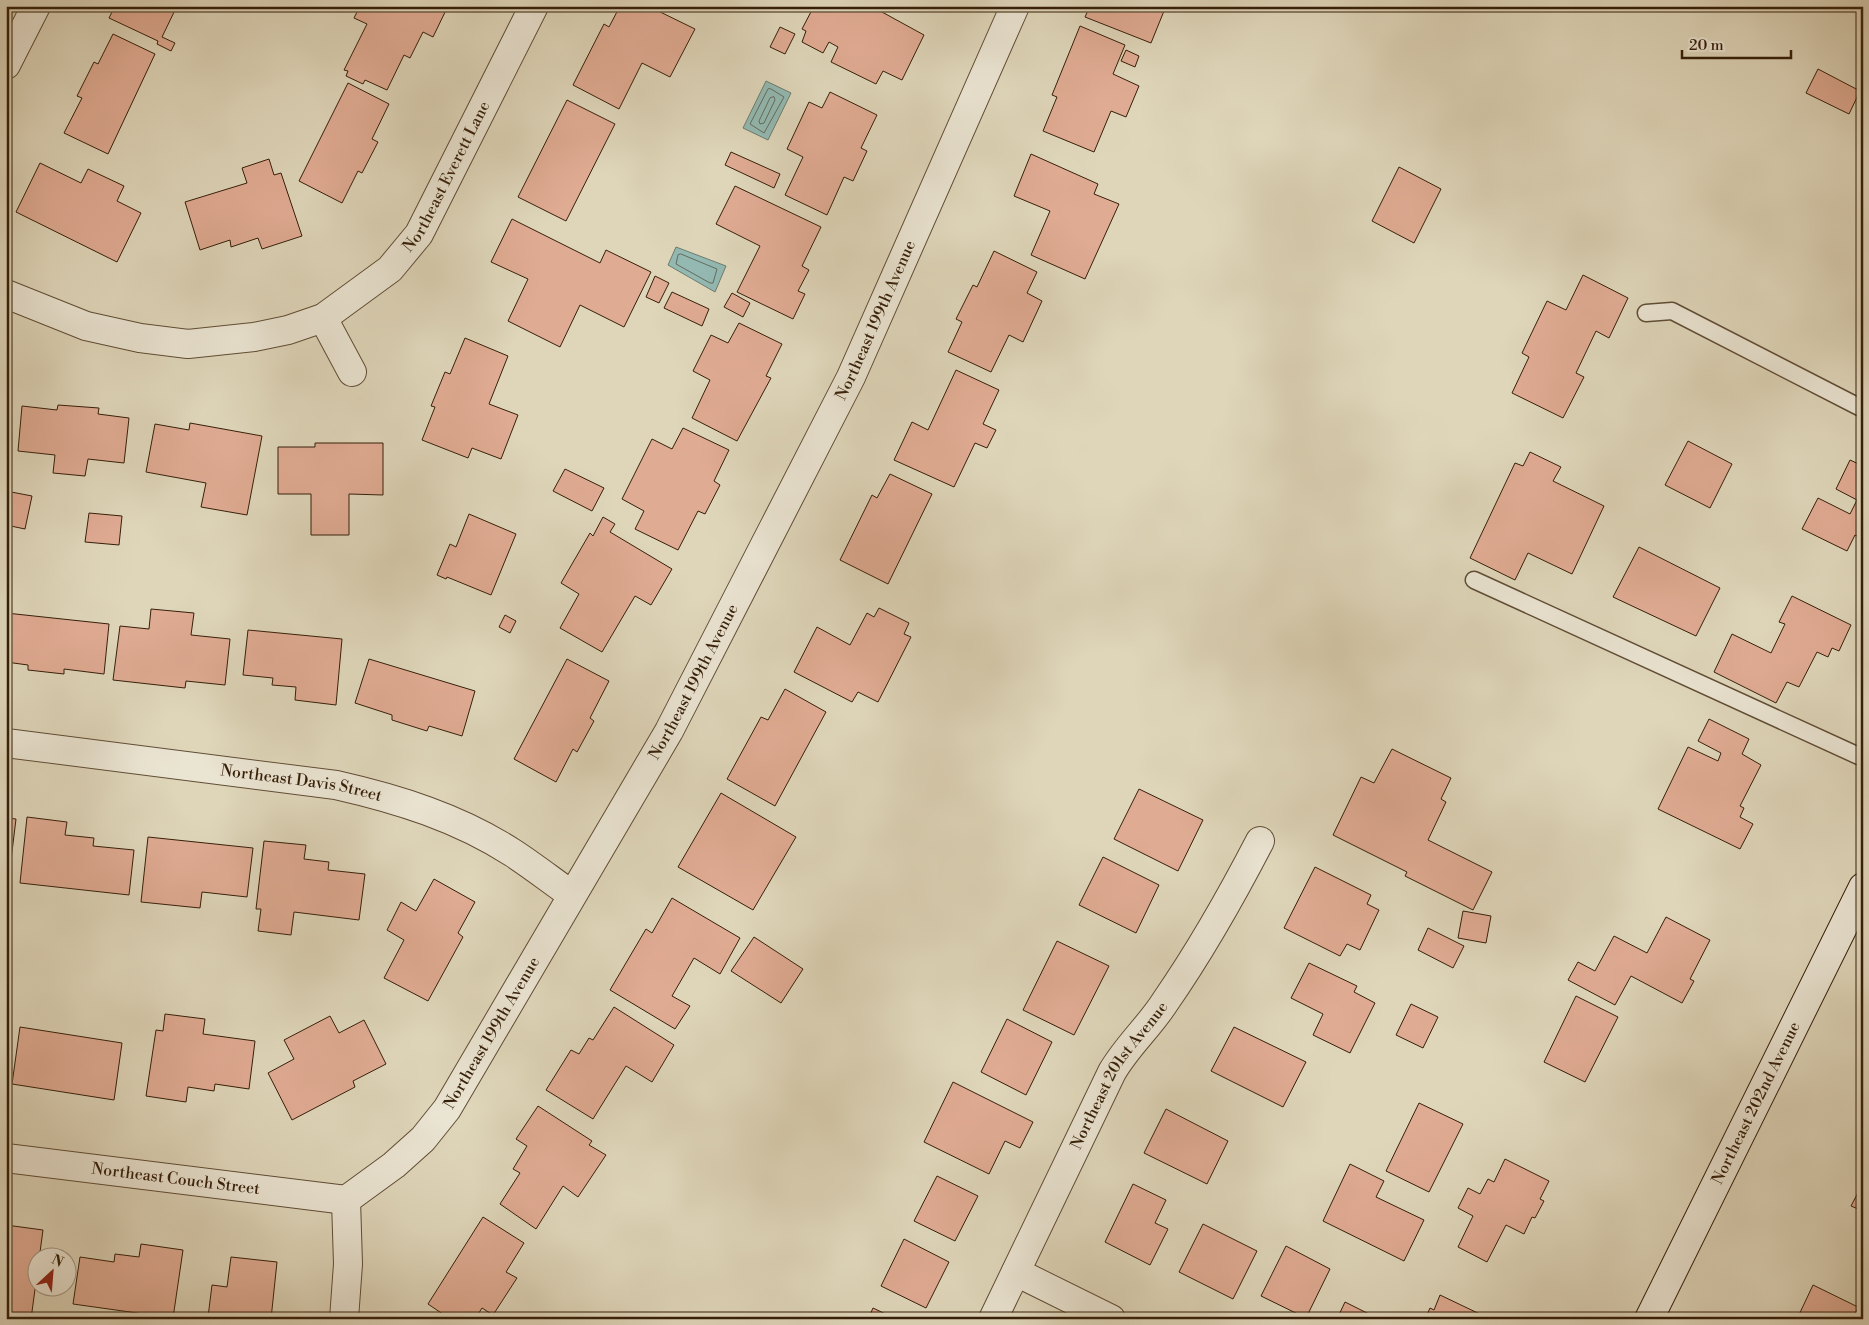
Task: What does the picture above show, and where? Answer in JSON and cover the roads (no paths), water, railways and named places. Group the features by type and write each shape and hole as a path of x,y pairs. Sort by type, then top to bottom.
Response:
{"street":[{"path":"6,65 36,6"},
{"name":"Northeast Everett Lane","path":"6,294 86,326 140,338 188,344 254,337 288,330 323,318 390,269 419,234 534,6"},
{"name":"Northeast 199th Avenue","path":"346,1200 394,1165 423,1140 447,1109 669,731 851,377 1015,6"},
{"path":"323,318 352,372"},
{"name":"Northeast Davis Street","path":"6,743 336,785 382,795 427,810 470,829 512,852 572,895"},
{"name":"Northeast 201st Avenue","path":"992,1319 1124,1050 1164,1004 1227,904 1260,841"},
{"name":"Northeast 202nd Avenue","path":"1649,1319 1863,886"},
{"name":"Northeast Couch Street","path":"6,1158 346,1200"},
{"path":"344,1319 348,1264 346,1200"},
{"path":"1016,1272 1111,1319"}],"lane":[{"path":"1646,313 1672,311 1863,409"},
{"path":"1474,580 1863,758"}],"water":[{"path":"766,81 791,93 768,140 743,128"},
{"path":"676,247 726,266 715,292 668,265"}]}
